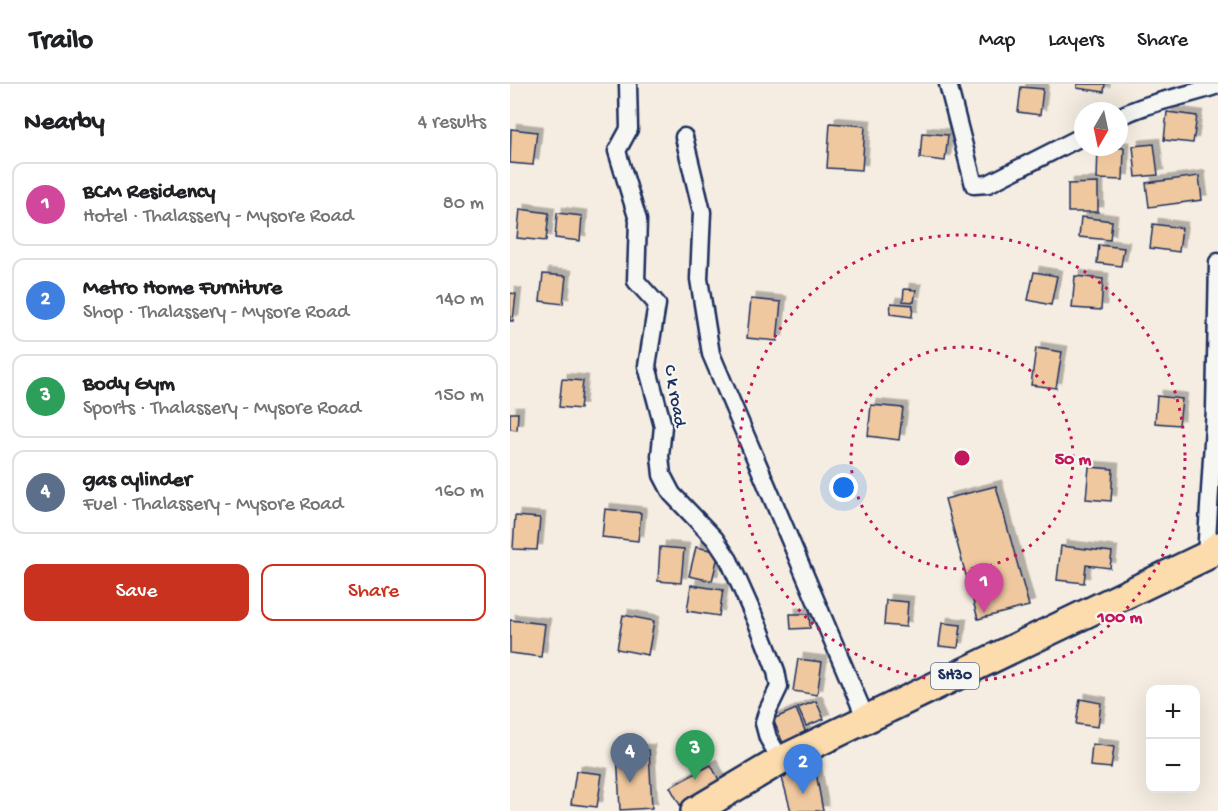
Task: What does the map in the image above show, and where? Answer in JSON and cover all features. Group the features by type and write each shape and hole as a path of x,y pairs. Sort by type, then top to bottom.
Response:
{"main road":[{"name":"SH30","path":"695,811 781,760 1212,551"}],"street":[{"name":"C k road","path":"628,84 629,129 617,151 638,220 636,281 657,304 647,366 663,426 660,456 662,475 672,494 716,539 729,560 761,632 776,670 779,687 764,723 768,738 781,760"},
{"path":"948,84 974,185 988,184 1074,140"},
{"path":"1128,114 1160,102 1190,96 1218,85"},
{"path":"684,137 702,212 699,279 711,354 867,719"},
{"path":"1212,551 1218,262"}],"building":[{"path":"1077,84 1105,84 1104,92 1077,88"},
{"path":"1021,87 1043,89 1040,115 1018,112"},
{"path":"1167,112 1197,116 1193,143 1164,140"},
{"path":"830,123 865,126 862,170 827,168"},
{"path":"511,129 537,132 533,165 510,163"},
{"path":"922,133 948,135 945,161 920,158"},
{"path":"1154,144 1158,175 1136,177 1133,146"},
{"path":"1098,156 1124,156 1123,180 1097,179"},
{"path":"1199,176 1202,200 1149,207 1146,183"},
{"path":"1098,183 1098,212 1068,212 1068,184"},
{"path":"520,209 549,213 546,241 517,238"},
{"path":"557,213 582,216 580,241 555,238"},
{"path":"1081,217 1112,221 1110,240 1079,237"},
{"path":"1153,224 1182,228 1179,252 1150,248"},
{"path":"1099,245 1124,248 1121,266 1097,263"},
{"path":"1034,272 1057,276 1051,305 1028,300"},
{"path":"543,274 566,276 563,304 540,301"},
{"path":"1075,276 1103,279 1101,310 1072,308"},
{"path":"904,289 916,290 914,302 903,301"},
{"path":"510,293 516,294 513,321 510,321"},
{"path":"751,299 781,302 777,341 747,338"},
{"path":"891,303 913,305 912,317 890,314"},
{"path":"1036,348 1062,352 1056,388 1031,385"},
{"path":"562,379 583,381 580,409 559,407"},
{"path":"1157,396 1182,399 1179,425 1155,423"},
{"path":"871,405 903,408 899,440 868,436"},
{"path":"510,413 518,413 517,430 510,429"},
{"path":"1089,467 1113,469 1111,501 1086,499"},
{"path":"996,486 1029,606 978,619 945,499"},
{"path":"605,509 641,513 638,541 602,537"},
{"path":"515,516 540,518 537,550 513,549"},
{"path":"1061,546 1112,552 1110,568 1086,565 1084,583 1057,580"},
{"path":"660,547 684,549 681,583 658,581"},
{"path":"696,547 719,552 712,581 689,576"},
{"path":"691,585 723,590 719,616 687,611"},
{"path":"886,600 908,602 906,627 884,625"},
{"path":"790,614 809,614 810,628 791,629"},
{"path":"623,615 654,621 648,655 617,649"},
{"path":"510,620 545,624 541,657 510,653"},
{"path":"942,623 961,625 958,648 939,646"},
{"path":"798,659 822,662 817,695 793,691"},
{"path":"1080,699 1101,703 1098,727 1076,724"},
{"path":"816,701 824,719 806,726 798,708"},
{"path":"796,709 806,733 783,743 773,719"},
{"path":"1092,744 1114,747 1111,768 1090,766"},
{"path":"649,750 652,808 620,810 617,751"},
{"path":"814,762 823,811 791,811 782,778"},
{"path":"711,765 721,784 680,805 670,787"},
{"path":"576,771 602,774 597,807 571,804"}],"place":[{"name":"BCM Residency","path":"984,613"},
{"name":"Body Gym","path":"695,780"},
{"name":"gas cylinder","path":"630,783"},
{"name":"Metro Home Furniture","path":"803,794"}]}
